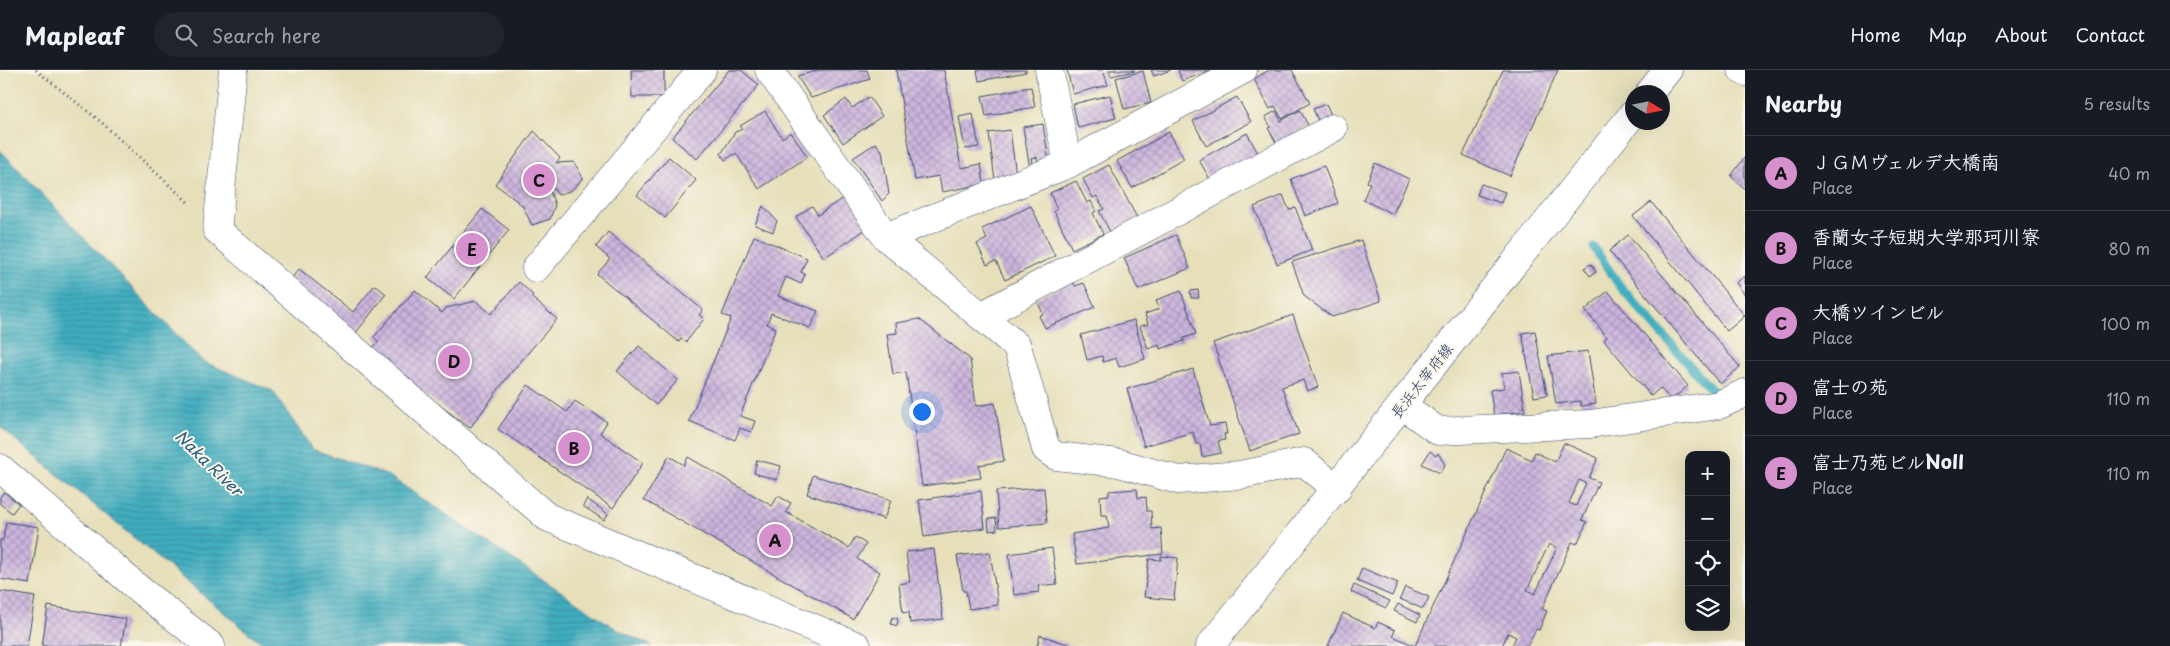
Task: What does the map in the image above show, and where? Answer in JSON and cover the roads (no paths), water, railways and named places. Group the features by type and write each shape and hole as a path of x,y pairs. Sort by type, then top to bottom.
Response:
{"street":[{"path":"233,70 217,230 547,517 857,646"},
{"path":"536,268 702,70"},
{"path":"769,70 886,237 1017,346 1046,449 1056,456 1118,463 1178,480 1240,475 1304,462 1337,488"},
{"path":"1049,70 1068,164"},
{"path":"886,237 1068,164 1244,70"},
{"path":"1656,85 1668,70"},
{"name":"長浜太宰府線","path":"1210,646 1625,124"},
{"path":"982,316 1333,128"},
{"path":"1402,405 1438,431 1590,424 1719,405 1745,393"},
{"path":"0,468 140,590 211,646"}],"water":[{"name":"Naka River","path":"0,150 202,361 273,391 312,449 389,476 618,630 652,646 267,646 250,634 0,427"}],"waterway":[{"path":"1594,248 1620,286 1714,393 1722,396"}],"place":[{"name":"大橋ツインビル","path":"539,180"},
{"name":"富士乃苑ビルNoII","path":"472,249"},
{"name":"富士の苑","path":"454,361"},
{"name":"香蘭女子短期大学那珂川寮","path":"574,448"},
{"name":"ＪＧＭヴェルデ大橋南","path":"775,540"}]}
